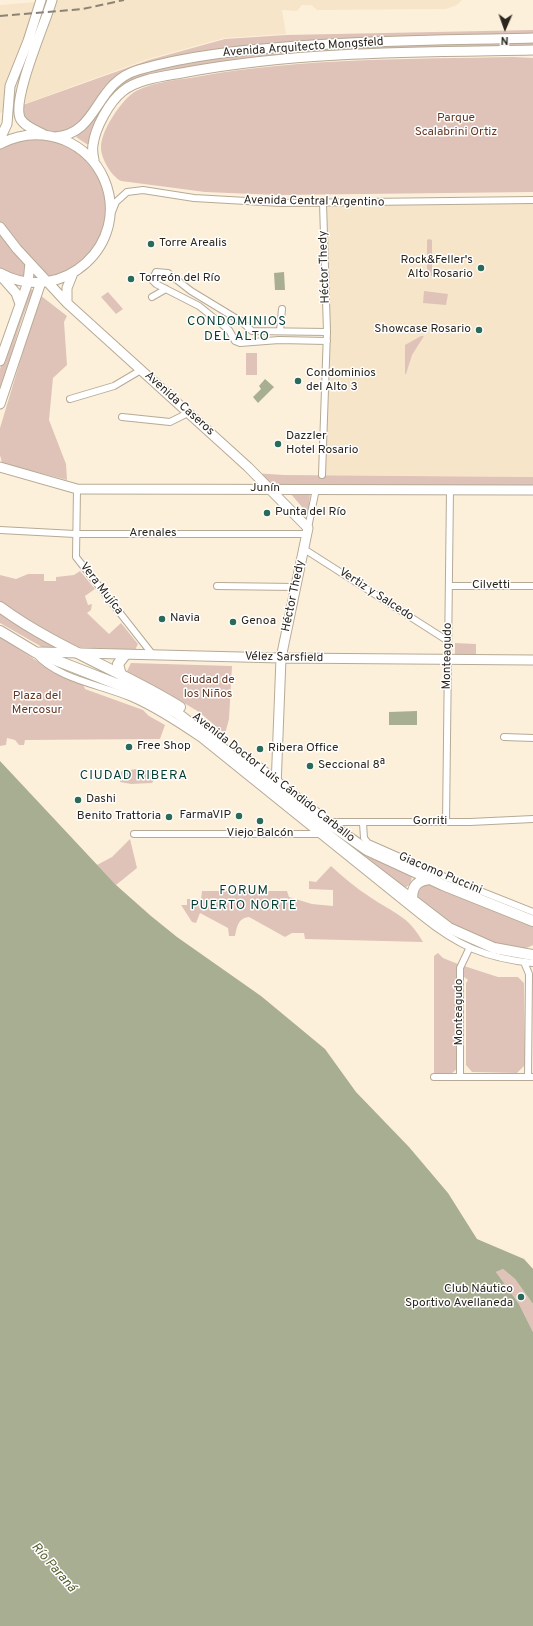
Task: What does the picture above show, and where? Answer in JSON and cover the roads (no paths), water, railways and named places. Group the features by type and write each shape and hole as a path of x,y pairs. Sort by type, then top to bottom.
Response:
{"main road":[{"path":"0,139 7,124 10,86 28,41 41,0"},
{"path":"0,274 28,282 44,282 73,273 87,263 98,250 106,235 110,217 111,203 108,188 94,160 71,143 50,136 25,124 20,118 19,98 52,1"},
{"name":"Avenida Arquitecto Mongsfeld","path":"0,144 20,137 64,136 74,132 85,123 107,90 119,78 137,70 175,61 225,53 325,44 533,38"},
{"name":"Avenida Arquitecto Mongsfeld","path":"94,160 93,144 103,118 123,90 138,83 229,64 281,59 404,53 533,50"},
{"name":"Avenida Caseros","path":"0,227 44,282 248,468 307,531"},
{"path":"0,361 28,282 30,263"},
{"path":"67,302 67,288 73,273"},
{"path":"0,274 16,293 20,304"},
{"path":"0,404 44,282"},
{"name":"Junín","path":"0,467 77,489 270,491 316,489 533,490"},
{"name":"Héctor Thedy","path":"276,790 281,658 307,531"},
{"name":"Avenida Doctor Luis Cándido Carballo","path":"0,607 77,654 159,694 180,707 319,828 412,900 426,916 486,946 523,958 533,955"},
{"name":"Avenida Doctor Luis Cándido Carballo","path":"0,631 35,652 132,690 177,713 276,790 327,822 367,850 431,879 533,921"},
{"name":"Vélez Sarsfield","path":"35,652 153,656 533,660"},
{"path":"121,675 118,664 125,655"},
{"path":"412,900 412,892 416,884 422,880 431,879"},
{"path":"472,950 486,946"},
{"path":"523,958 533,950"}],"street":[{"path":"41,0 52,1"},
{"name":"Avenida Central Argentino","path":"110,217 116,202 120,197 127,192 139,190 202,198 274,203 533,200"},
{"name":"Héctor Thedy","path":"322,476 328,332 323,203"},
{"path":"327,341 257,340 244,344 235,340 229,330 199,306 156,284 152,280 156,272 168,273 191,291 256,332 328,332"},
{"path":"152,298 166,289"},
{"path":"280,331 282,309"},
{"path":"256,332 254,334 257,340"},
{"path":"70,399 114,386 141,370"},
{"path":"122,417 170,422 188,413"},
{"name":"Vera Mujíca","path":"77,489 75,534 76,557 153,656"},
{"name":"Héctor Thedy","path":"307,531 316,489"},
{"name":"Monteagudo","path":"446,822 450,490"},
{"name":"Arenales","path":"0,530 75,534 307,531"},
{"name":"Vertiz y Salcedo","path":"304,549 448,641"},
{"path":"217,586 296,587"},
{"name":"Cilvetti","path":"449,586 533,586"},
{"path":"504,737 533,738"},
{"name":"Avenida Doctor Luis Cándido Carballo","path":"276,790 317,834 426,916 455,942 472,950 497,958 523,958 533,963"},
{"name":"Gorriti","path":"327,822 446,822 533,819"},
{"name":"Giacomo Puccini","path":"363,822 364,838 368,843 445,877 533,912"},
{"path":"134,834 317,834"},
{"name":"Monteagudo","path":"460,1077 460,968 472,950"},
{"path":"434,1077 530,1077 529,974 523,958"}],"water":[{"path":"284,272 285,290 275,290 274,273"},
{"path":"265,379 274,387 258,403 253,397 261,389 259,386"},
{"path":"417,711 417,725 389,725 389,712"},
{"name":"Río Paraná","path":"0,761 116,885 177,937 261,996 325,1049 356,1092 409,1147 448,1193 477,1239 524,1259 533,1269 533,1304 515,1279 503,1269 496,1272 519,1304 533,1332 533,1626 0,1626"}],"railway":[{"path":"0,16 83,9 124,0"}],"place":[{"name":"Torre Arealis","path":"151,244"},
{"name":"Rock&Feller's Alto Rosario","path":"481,268"},
{"name":"Torreón del Río","path":"131,279"},
{"name":"Showcase Rosario","path":"479,330"},
{"name":"Condominios del Alto 3","path":"298,381"},
{"name":"Dazzler Hotel Rosario","path":"278,444"},
{"name":"Punta del Río","path":"267,513"},
{"name":"Navia","path":"162,619"},
{"name":"Genoa","path":"233,622"},
{"name":"Free Shop","path":"129,747"},
{"name":"Ribera Office","path":"260,749"},
{"name":"Seccional 8ª","path":"310,766"},
{"name":"Dashi","path":"78,800"},
{"name":"FarmaVIP","path":"239,816"},
{"name":"Benito Trattoria","path":"169,817"},
{"name":"Viejo Balcón","path":"260,821"},
{"name":"Club Náutico Sportivo Avellaneda","path":"521,1297"}],"district":[{"name":"CONDOMINIOS DEL ALTO","path":"237,330"},
{"name":"CIUDAD RIBERA","path":"134,776"},
{"name":"FORUM PUERTO NORTE","path":"244,898"}],"park label":[{"name":"Parque Scalabrini Ortiz","path":"456,126"},
{"name":"Ciudad de los Niños","path":"208,688"},
{"name":"Plaza del Mercosur","path":"37,704"}]}
